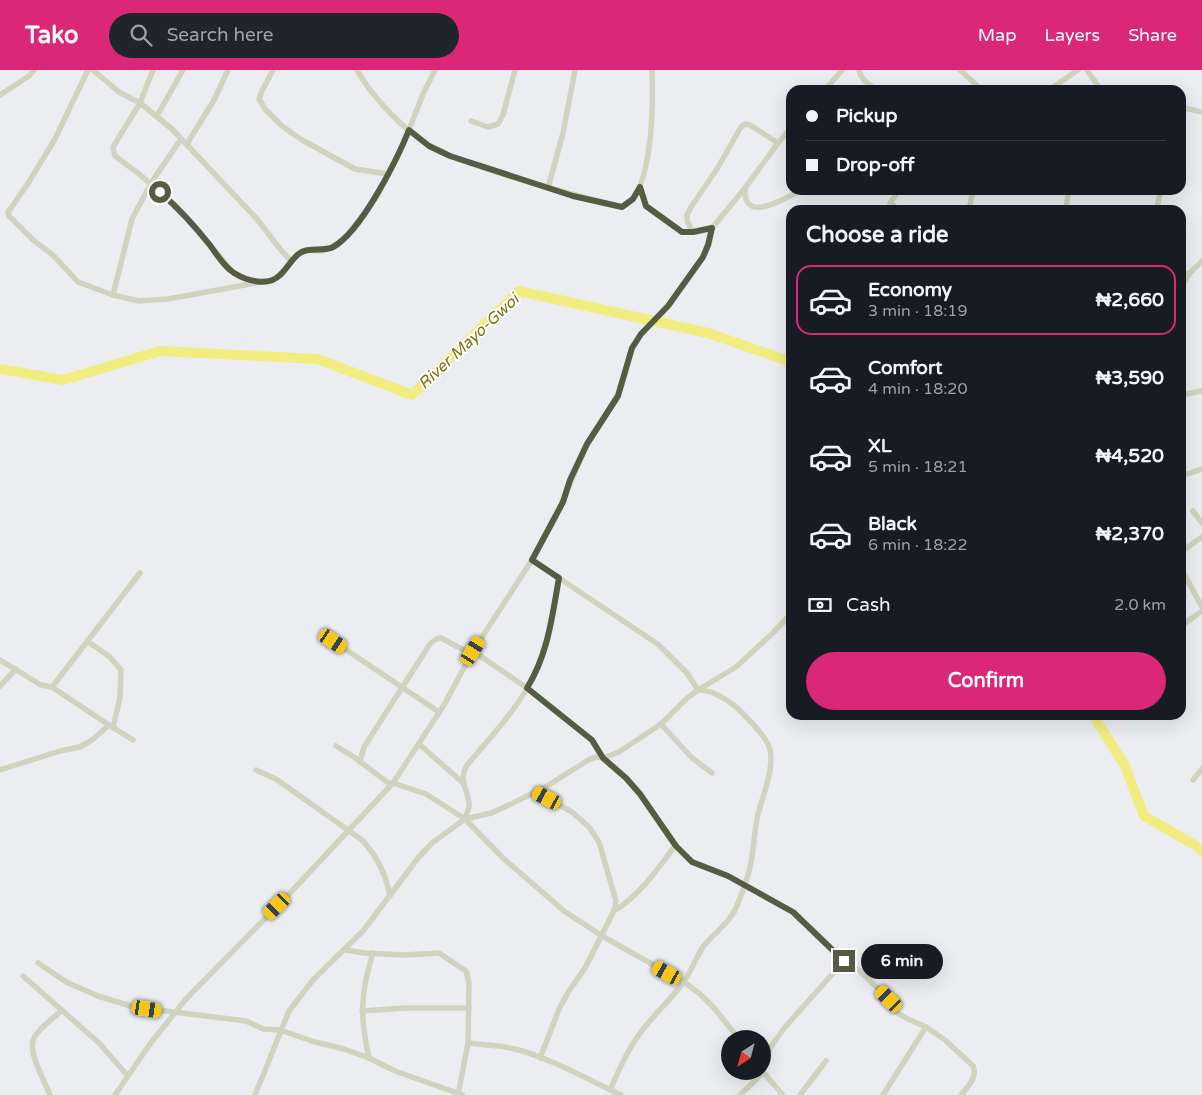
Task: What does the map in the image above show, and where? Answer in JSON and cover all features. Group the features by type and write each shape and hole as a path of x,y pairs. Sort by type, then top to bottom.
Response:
{"street":[{"path":"0,95 29,76 34,70"},
{"path":"88,70 55,139 27,186 8,212 12,220 33,240 53,255 78,282 113,295 139,301 168,300 272,281 280,276 298,254 305,250 318,251 332,248 342,241 377,196 435,70"},
{"path":"93,70 119,92 140,103 172,128 257,219 291,262"},
{"path":"153,70 140,103 114,147 115,156 177,207 233,272 246,279 260,282"},
{"path":"157,116 183,70"},
{"path":"187,144 214,100 228,70"},
{"path":"274,70 259,100 282,126 302,140 355,169 388,174"},
{"path":"357,70 363,82 376,97 409,130 429,146 450,156 548,188 622,207 633,199 640,187 650,142 653,93 652,70"},
{"path":"471,121 488,127 498,124 503,115 515,70"},
{"path":"548,188 563,133 576,70"},
{"path":"829,85 842,70"},
{"path":"859,70 860,75 870,85"},
{"path":"960,70 976,85"},
{"path":"1087,70 1098,85"},
{"path":"1055,85 1073,71"},
{"path":"1186,108 1202,112"},
{"path":"693,232 687,215 690,207 716,169 740,127 745,124 750,125 778,143"},
{"path":"115,1095 127,1075 186,999 392,784 439,712 472,653 532,560 563,502 570,480 587,444 618,396 632,348 641,334 668,306 703,257 712,228 746,188 786,134"},
{"path":"113,295 132,219 150,184 181,139"},
{"path":"640,187 646,206 682,232 712,228"},
{"path":"746,188 745,196 748,203 756,207 768,207 791,195"},
{"path":"893,205 890,203 896,195"},
{"path":"1186,279 1202,261"},
{"path":"1186,394 1202,391"},
{"path":"1186,474 1202,469"},
{"path":"1192,511 1202,523"},
{"path":"1186,548 1202,537"},
{"path":"532,560 659,645 687,673 698,690"},
{"path":"52,686 140,573"},
{"path":"1186,577 1202,607"},
{"path":"465,819 469,808 463,773 467,765 516,707 535,676 547,642 559,578"},
{"path":"1186,622 1202,611"},
{"path":"255,1095 280,1030 289,1011 300,995 313,980 346,950 373,919 418,858 432,843 465,819 491,812 536,792 590,758 603,758 619,752 661,724 698,690 736,667 786,619"},
{"path":"360,762 364,747 430,644 436,639 441,638 472,653 527,688 592,740 603,758 626,778 640,794 676,846 692,862 728,876 793,912 844,961 860,971 889,999 896,1012 926,1027 945,1040 973,1066 975,1072 974,1077 961,1095"},
{"path":"0,770 60,750 80,747 111,727 120,697 121,670 110,657 86,641"},
{"path":"333,641 439,712"},
{"path":"0,660 41,684 52,686 133,740"},
{"path":"0,686 16,669"},
{"path":"610,1090 622,1063 636,1039 684,982 704,946 723,927 734,912 745,886 750,867 758,816 771,760 769,745 748,718 724,698 704,690 698,690"},
{"path":"661,724 690,757 712,773"},
{"path":"419,744 464,784"},
{"path":"336,746 392,784 426,794 465,819 504,859 564,911 602,936 684,982 714,1008 732,1030"},
{"path":"1193,780 1202,769"},
{"path":"256,770 276,779 362,840 377,858 387,880 390,896"},
{"path":"536,792 572,812 589,826 599,842 616,901 614,911 602,936 585,968 569,990 560,1007 540,1058"},
{"path":"614,911 632,899 676,846"},
{"path":"38,963 68,983 98,996 134,1007 246,1021 263,1030 280,1030 370,1058 395,1071 460,1094 468,1043 469,983 466,972 443,955 434,953 405,956 346,950"},
{"path":"370,1058 362,1022 362,1011 364,988 373,953"},
{"path":"771,1047 797,1014 844,961"},
{"path":"23,976 99,1043 127,1075"},
{"path":"362,1011 406,1008 469,1008"},
{"path":"50,1095 34,1057 32,1046 33,1039 62,1010"},
{"path":"884,1095 926,1027"},
{"path":"468,1043 510,1048 540,1058 621,1095"},
{"path":"800,1095 826,1061"},
{"path":"740,1095 754,1080"},
{"path":"769,1080 783,1095"}],"waterway":[{"name":"River Mayo-Gwoi","path":"0,369 63,380 160,351 318,359 412,395 519,291 708,333 786,360"},
{"name":"River Mayo-Gwoi","path":"1096,720 1125,766 1144,816 1195,845 1202,851"}],"route":[{"path":"160,192 177,207 233,272 246,279 260,282 272,281 280,276 298,254 305,250 318,251 332,248 342,241 377,196 409,130 429,146 450,156 573,196 622,207 633,199 640,187 646,206 682,232 712,228 703,257 668,306 641,334 632,348 626,363 618,396 587,444 570,480 555,519 532,560 559,578 543,656 535,676 527,688 592,740 603,758 626,778 640,794 676,846 692,862 728,876 793,912 844,961"}]}
